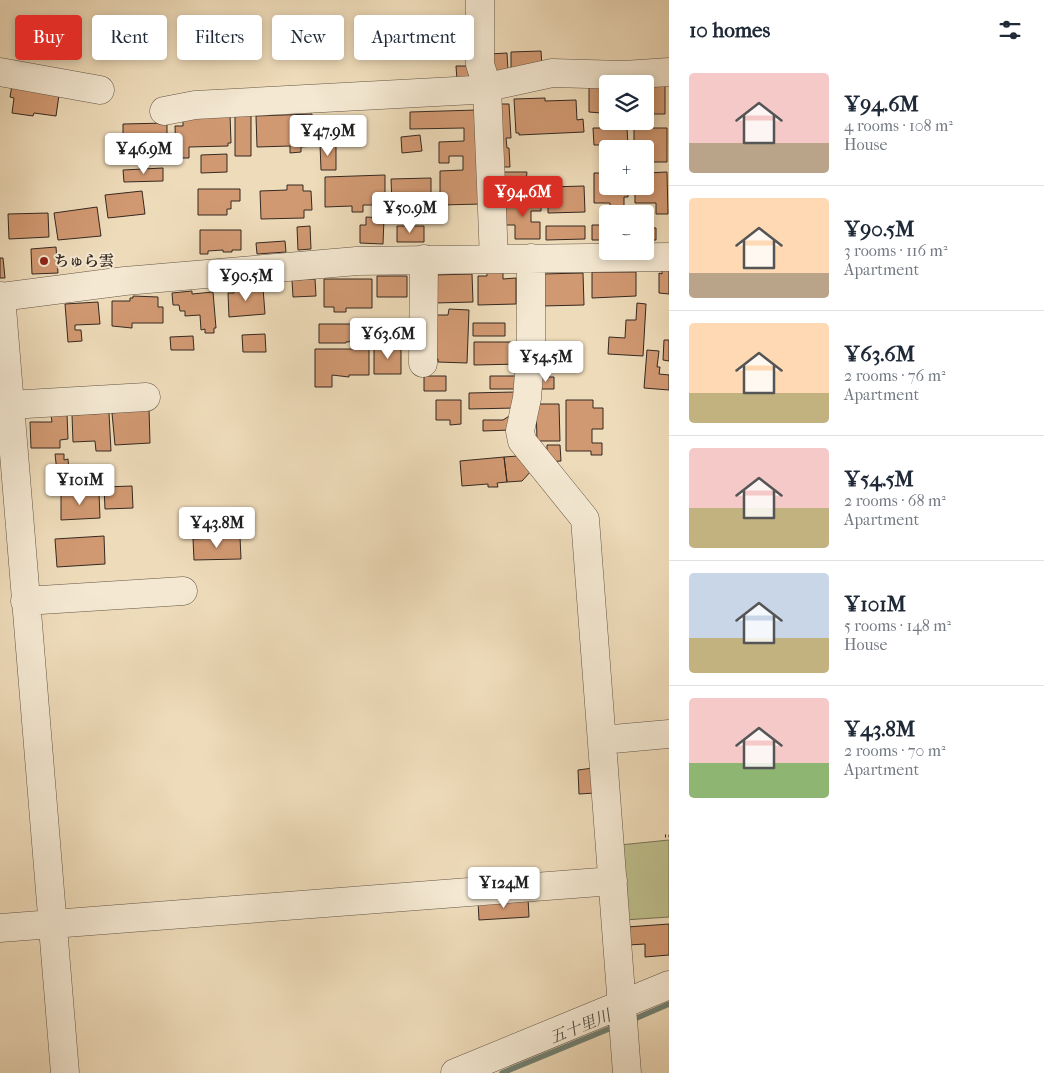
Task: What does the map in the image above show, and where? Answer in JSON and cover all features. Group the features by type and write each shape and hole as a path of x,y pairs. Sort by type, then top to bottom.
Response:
{"street":[{"path":"480,0 480,64 487,87 494,259"},
{"path":"0,72 100,90"},
{"path":"164,111 195,104 474,90 552,73 624,75 669,72"},
{"path":"65,1073 0,296 134,280 357,261 669,257"},
{"path":"531,258 531,347 527,398 520,431 522,441 585,520 628,1073"},
{"path":"423,363 424,259"},
{"path":"9,406 146,397"},
{"path":"25,601 183,591"},
{"path":"602,740 669,734"},
{"path":"0,928 613,881"},
{"path":"455,1073 669,985"}],"green space":[{"path":"669,840 669,917 624,920 620,845"}],"building":[{"path":"541,51 542,67 511,68 511,52"},
{"path":"507,53 508,71 490,72 490,54"},
{"path":"456,66 468,66 469,80 457,80"},
{"path":"12,85 59,95 56,116 34,113 33,116 12,113 14,98 10,97"},
{"path":"654,85 665,85 665,114 654,114"},
{"path":"589,86 599,87 599,113 589,112"},
{"path":"545,98 545,101 576,100 577,120 583,119 584,132 519,135 519,133 516,133 514,99"},
{"path":"496,104 509,104 511,138 506,138 507,148 509,148 510,167 499,167"},
{"path":"477,110 482,204 440,205 440,171 463,170 463,156 449,156 449,163 439,163 439,142 464,141 464,128 410,129 410,112"},
{"path":"230,114 231,143 228,143 228,146 189,147 189,158 176,158 175,126 183,126 183,117"},
{"path":"235,114 251,114 251,156 235,156"},
{"path":"312,114 313,146 301,147 301,152 290,153 290,146 257,147 256,116"},
{"path":"167,123 167,148 160,148 161,153 151,153 151,150 133,151 133,146 123,147 123,124"},
{"path":"593,128 599,128 599,130 627,130 628,140 599,140 599,145 594,145"},
{"path":"667,128 667,162 654,162 654,140 634,140 634,130"},
{"path":"420,135 422,151 402,153 401,137"},
{"path":"320,144 336,144 336,170 321,170"},
{"path":"227,154 227,172 201,173 201,155"},
{"path":"163,168 163,181 124,182 123,170"},
{"path":"501,172 527,172 525,191 501,191"},
{"path":"667,172 668,214 656,214 656,203 635,203 635,195 654,195 654,173"},
{"path":"594,173 599,173 599,195 628,195 628,197 624,197 624,205 594,203"},
{"path":"385,175 385,205 363,205 363,212 352,212 352,206 325,207 325,177"},
{"path":"431,178 431,199 420,199 420,202 392,203 391,179"},
{"path":"287,185 303,185 303,191 311,191 312,210 304,210 304,218 261,219 260,191 287,190"},
{"path":"584,186 585,212 548,213 548,187"},
{"path":"198,189 240,189 240,201 231,201 231,209 227,209 227,215 198,215"},
{"path":"142,191 145,214 108,218 105,195"},
{"path":"503,200 541,200 541,211 531,211 531,222 540,222 540,239 515,239 515,225 506,225"},
{"path":"97,207 101,236 58,240 54,213"},
{"path":"48,213 49,237 9,239 8,214"},
{"path":"366,217 384,218 383,244 360,243 360,225 366,225"},
{"path":"592,225 599,225 599,240 592,240"},
{"path":"310,226 311,249 298,250 297,227"},
{"path":"397,226 424,226 424,242 397,242"},
{"path":"546,226 585,226 585,239 546,240"},
{"path":"654,228 656,228 656,240 654,240"},
{"path":"200,230 241,230 241,250 232,250 232,252 223,252 223,250 208,251 208,254 200,254"},
{"path":"285,241 286,252 257,254 256,243"},
{"name":"ちゅら雲","path":"56,247 58,273 32,274 31,249"},
{"path":"0,258 3,258 5,278 0,278"},
{"path":"662,270 669,270 669,294 659,293 659,273 662,274"},
{"path":"487,272 503,272 503,279 516,278 516,304 478,305 478,276 487,276"},
{"path":"592,272 636,272 636,296 592,298"},
{"path":"583,273 584,305 542,306 542,274"},
{"path":"472,274 473,302 435,303 434,275"},
{"path":"377,276 407,276 407,297 377,297"},
{"path":"315,279 316,296 293,297 292,280"},
{"path":"324,279 372,279 372,308 346,308 346,312 334,312 334,307 324,307"},
{"path":"253,287 253,289 263,288 265,314 229,317 228,293 234,293 234,290"},
{"path":"192,291 192,294 213,292 216,328 214,328 214,333 205,333 205,329 201,330 200,315 185,316 185,311 180,311 179,305 173,305 172,293"},
{"path":"133,296 158,297 158,307 163,307 163,323 132,323 132,328 112,326 112,301 130,301 130,298 133,298"},
{"path":"98,302 100,324 75,325 75,330 81,330 82,341 68,342 65,304"},
{"path":"637,303 646,304 643,356 608,354 609,337 625,338 626,320 636,320"},
{"path":"449,309 469,310 467,363 438,362 438,359 432,359 437,315 448,315"},
{"path":"473,323 505,323 505,336 473,336"},
{"path":"319,324 369,324 369,340 346,343 319,343"},
{"path":"265,334 266,352 243,352 242,335"},
{"path":"193,336 194,350 171,350 170,337"},
{"path":"664,340 669,340 669,361 663,360"},
{"path":"474,342 518,342 521,364 474,365"},
{"path":"374,346 401,346 401,374 374,374"},
{"path":"550,346 580,347 579,366 549,365"},
{"path":"315,349 369,349 369,375 349,375 349,377 332,375 332,387 315,387"},
{"path":"647,350 659,351 657,367 660,367 659,374 669,375 669,390 644,388"},
{"path":"424,376 446,376 446,391 424,391"},
{"path":"490,376 515,376 515,389 490,389"},
{"path":"538,377 554,377 554,389 538,389"},
{"path":"516,392 516,408 469,409 469,393"},
{"path":"436,400 461,400 461,424 450,425 450,420 436,420"},
{"path":"566,400 593,400 593,408 603,408 603,429 592,429 592,443 602,443 602,455 591,455 591,451 566,451"},
{"path":"536,404 559,404 560,441 537,441"},
{"path":"149,409 150,443 115,445 112,413"},
{"path":"109,413 111,451 96,451 95,441 73,442 72,415"},
{"path":"514,413 511,430 483,431 483,420 503,420"},
{"path":"67,414 68,439 60,440 60,448 31,448 30,422 52,422 51,415"},
{"path":"547,445 560,445 561,461 547,462"},
{"path":"55,454 64,454 64,460 68,459 69,471 57,472"},
{"path":"518,456 532,470 522,481 507,482 504,457"},
{"path":"504,457 507,482 497,483 498,487 488,487 488,484 462,486 460,461"},
{"path":"132,486 133,508 105,509 104,487"},
{"path":"61,493 99,493 100,518 61,520"},
{"path":"104,536 105,564 57,567 55,539"},
{"path":"240,537 241,559 194,560 193,539"},
{"path":"593,768 595,793 579,794 578,770"},
{"path":"528,898 529,917 479,920 478,901"},
{"path":"669,924 669,955 645,957 645,944 628,945 627,927"}],"waterway":[{"name":"五十里川","path":"632,1020 669,1004"},
{"name":"五十里川","path":"502,1073 616,1026"}],"place":[{"name":"ちゅら雲","path":"44,261"}]}
